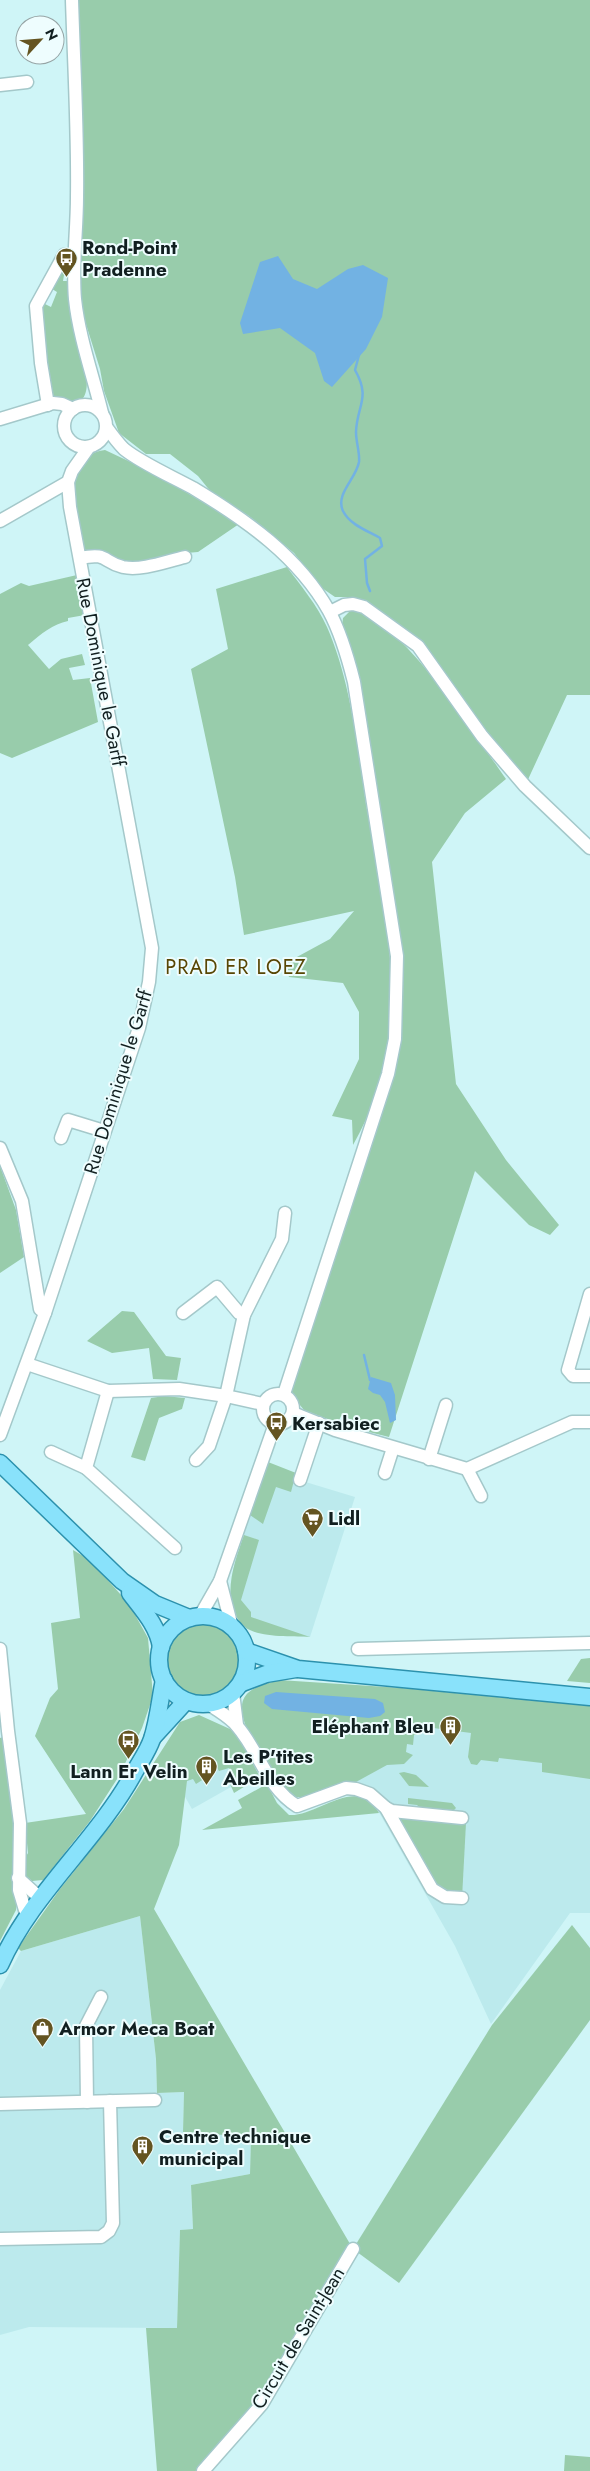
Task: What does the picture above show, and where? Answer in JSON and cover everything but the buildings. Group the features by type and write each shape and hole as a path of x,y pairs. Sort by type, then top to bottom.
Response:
{"main road":[{"path":"0,1463 122,1581 155,1604 195,1617 217,1618 232,1627 241,1638 246,1651 247,1667 237,1688"},
{"path":"0,1468 25,1489"},
{"path":"122,1581 151,1621 160,1638 159,1657 164,1680 172,1692 186,1701 209,1704 222,1701 237,1688 266,1674 298,1669"},
{"path":"161,1647 172,1629 195,1617"},
{"path":"246,1651 298,1669 590,1697"},
{"path":"153,1737 164,1680"},
{"path":"0,1965 40,1898 78,1853 123,1793 153,1737 186,1701"}],"street":[{"path":"72,0 78,197 74,284 79,329 107,428 124,448 226,508 258,530 287,556 310,581 330,612 346,650 354,682 397,956 395,1038 388,1074 284,1394"},
{"path":"0,85 27,82"},
{"path":"64,255 36,306 41,363 48,405 64,424"},
{"path":"93,376 78,407 66,417 64,424 66,435 76,445 124,448"},
{"path":"0,419 48,405 62,404 94,408 102,413"},
{"path":"0,521 70,477 94,445 105,435 107,428"},
{"name":"Rue Dominique le Garff","path":"0,1435 46,1313 139,1028 149,982 152,948 70,507 71,442"},
{"path":"80,558 101,556 123,567 134,567 185,557"},
{"path":"330,612 344,605 353,604 364,607 418,646 482,736 525,786 590,848"},
{"path":"61,1138 68,1120 104,1131"},
{"path":"0,1148 22,1201 40,1309 46,1313"},
{"path":"196,1460 209,1446 226,1396 244,1315 282,1239 285,1214"},
{"path":"183,1313 217,1287 239,1313 244,1315"},
{"path":"590,1294 568,1370 573,1376 590,1376"},
{"path":"27,1364 108,1391 179,1389 263,1404"},
{"path":"86,1468 108,1391"},
{"path":"284,1394 269,1396 263,1404 265,1417 275,1424 284,1423 293,1413"},
{"path":"284,1394 291,1401 293,1413"},
{"path":"429,1459 446,1405"},
{"path":"293,1413 393,1448 467,1469 572,1422 590,1422"},
{"path":"300,1480 319,1423"},
{"path":"195,1617 220,1581 275,1424"},
{"path":"385,1473 393,1448"},
{"path":"51,1452 86,1468 175,1548"},
{"path":"467,1469 481,1496"},
{"path":"220,1581 232,1627"},
{"path":"358,1649 590,1644"},
{"path":"0,1649 20,1823 19,1890 29,1914"},
{"path":"236,1725 237,1688"},
{"path":"209,1704 236,1725 268,1777 288,1801 296,1806 346,1788 370,1794 386,1808 432,1889 445,1897 462,1898"},
{"path":"386,1808 462,1818"},
{"path":"18,1878 40,1898"},
{"path":"87,2102 86,2026 101,1997"},
{"path":"0,2104 154,2100"},
{"path":"0,2239 101,2237 109,2231 113,2223 110,2101"},
{"name":"Circuit de Saint-Jean","path":"203,2471 262,2404 352,2249"}],"shaded area":[{"path":"266,1470 355,1497 310,1637 265,1634 246,1627 235,1612 231,1596 232,1574"},
{"path":"402,1688 590,1706 590,1913 570,1913 491,2024 455,1946 376,1807 366,1800 351,1796 345,1783 300,1798 241,1703 247,1693 255,1689"},
{"path":"195,1741 244,1763 231,1787 192,1809 184,1795"},
{"path":"140,1916 156,2059 157,2093 184,2092 183,2132 251,2137 250,2174 191,2185 193,2229 180,2230 177,2328 29,2327 0,2335 0,1990 21,1951"}],"green space":[{"path":"79,0 590,0 590,695 567,695 525,786 418,646 353,597 335,597 319,586 294,553 249,516 211,492 198,476 170,454 146,454 119,433 104,391 81,299"},
{"path":"58,267 67,268 63,281 68,281 71,315 86,369 87,383 85,395 79,402 67,403 48,397 39,301 51,307 57,292 47,286"},
{"path":"105,450 156,474 239,524 198,552 175,554 140,563 124,562 102,551 83,554 75,509 75,477 80,464 90,455"},
{"path":"287,567 323,619 342,670 348,692 386,916 392,1002 388,1045 378,1089 367,1118 353,1145 352,1120 332,1116 359,1059 359,1012 343,983 289,977 284,964 330,939 354,911 244,935 235,877 191,669 228,649 216,589"},
{"path":"77,575 85,615 68,618 68,621 42,633 28,645 49,669 61,659 82,654 85,665 69,668 73,680 90,678 98,722 12,758 0,753 0,594 21,583 29,586"},
{"path":"350,611 369,616 390,631 413,654 458,710 506,779 465,813 432,862 456,1084 506,1160 559,1225 550,1235 529,1225 475,1171 389,1437 369,1432 371,1426 341,1416 338,1423 304,1410 290,1393 400,1035 403,957 354,656 342,626 343,618"},
{"path":"0,1166 16,1210 24,1257 0,1273"},
{"path":"122,1311 134,1312 166,1356 181,1358 177,1380 153,1379 149,1348 112,1353 87,1341"},
{"path":"164,1396 185,1398 182,1409 159,1418 145,1461 131,1457 151,1398"},
{"path":"268,1462 296,1473 291,1492 276,1487 263,1524 250,1515"},
{"path":"244,1535 259,1540 241,1600 251,1612 251,1617 310,1637 276,1636 258,1633 245,1627 237,1618 232,1607 230,1595 231,1582 233,1569"},
{"path":"73,1550 90,1560 129,1604 148,1638 153,1696 142,1728 119,1776 90,1821 43,1880 32,1881 24,1874 21,1865 28,1853 25,1823 86,1814 35,1736 50,1698 58,1689 51,1623 80,1618"},
{"path":"203,1622 217,1625 230,1633 238,1646 241,1660 238,1674 230,1687 217,1695 203,1698 189,1695 176,1687 168,1674 165,1660 168,1646 176,1633 189,1625"},
{"path":"590,1658 590,1683 567,1681 581,1659"},
{"path":"279,1680 402,1688 590,1706 590,1779 542,1772 542,1763 499,1758 498,1762 481,1760 477,1765 471,1764 468,1757 471,1733 426,1727 421,1729 420,1735 414,1735 413,1745 407,1744 406,1752 413,1755 404,1764 387,1765 356,1782 305,1797 294,1797 276,1778 256,1748 243,1717 242,1704 247,1694 258,1687"},
{"path":"199,1715 230,1729 238,1736 260,1777 234,1793 230,1784 235,1778 229,1768 219,1771 216,1766 204,1773 207,1777 196,1784 193,1779 187,1781 179,1845 154,1909 353,2249 262,2404 203,2471 157,2471 146,2328 177,2328 180,2230 193,2229 191,2185 250,2174 251,2137 183,2132 184,2092 157,2093 156,2059 140,1916 21,1951 18,1948 60,1889 124,1809 180,1722"},
{"path":"3,1737 13,1769 18,1878 16,1910 0,1941 0,1738"},
{"path":"404,1772 416,1775 429,1787 409,1786 399,1773"},
{"path":"267,1784 277,1803 289,1815 300,1814 349,1797 360,1797 370,1802 379,1813 202,1830 242,1808 238,1800"},
{"path":"408,1798 452,1803 456,1808 453,1811 421,1809 417,1805 408,1804"},
{"path":"399,1816 466,1823 462,1898 434,1885 397,1818"},
{"path":"572,1925 590,1948 590,2020 399,2283 353,2249 492,2025"},
{"path":"565,2455 590,2457 590,2471 564,2471"}],"water":[{"path":"278,256 293,279 317,289 348,269 363,265 388,278 382,317 366,349 332,387 324,381 315,353 280,328 243,334 240,323 260,262"},
{"path":"371,1377 391,1383 395,1395 396,1420 390,1423 385,1402 380,1395 368,1389"},
{"path":"276,1692 375,1699 383,1703 385,1712 380,1716 369,1718 272,1709 264,1703 265,1696"}],"waterway":[{"path":"359,355 355,370 360,380 363,395 356,432 359,462 344,493 341,505 350,520 380,538 382,546 365,559 367,583 370,591"},
{"path":"364,1355 370,1380"}],"place":[{"name":"Rond-Point Pradenne","path":"66,277"},
{"name":"Kersabiec","path":"276,1442"},
{"name":"Lidl","path":"312,1537"},
{"name":"Eléphant Bleu","path":"450,1745"},
{"name":"Lann Er Velin","path":"129,1759"},
{"name":"Les P'tites Abeilles","path":"207,1786"},
{"name":"Armor Meca Boat","path":"43,2047"},
{"name":"Centre technique municipal","path":"143,2166"}],"district":[{"name":"PRAD ER LOEZ","path":"236,967"}]}
